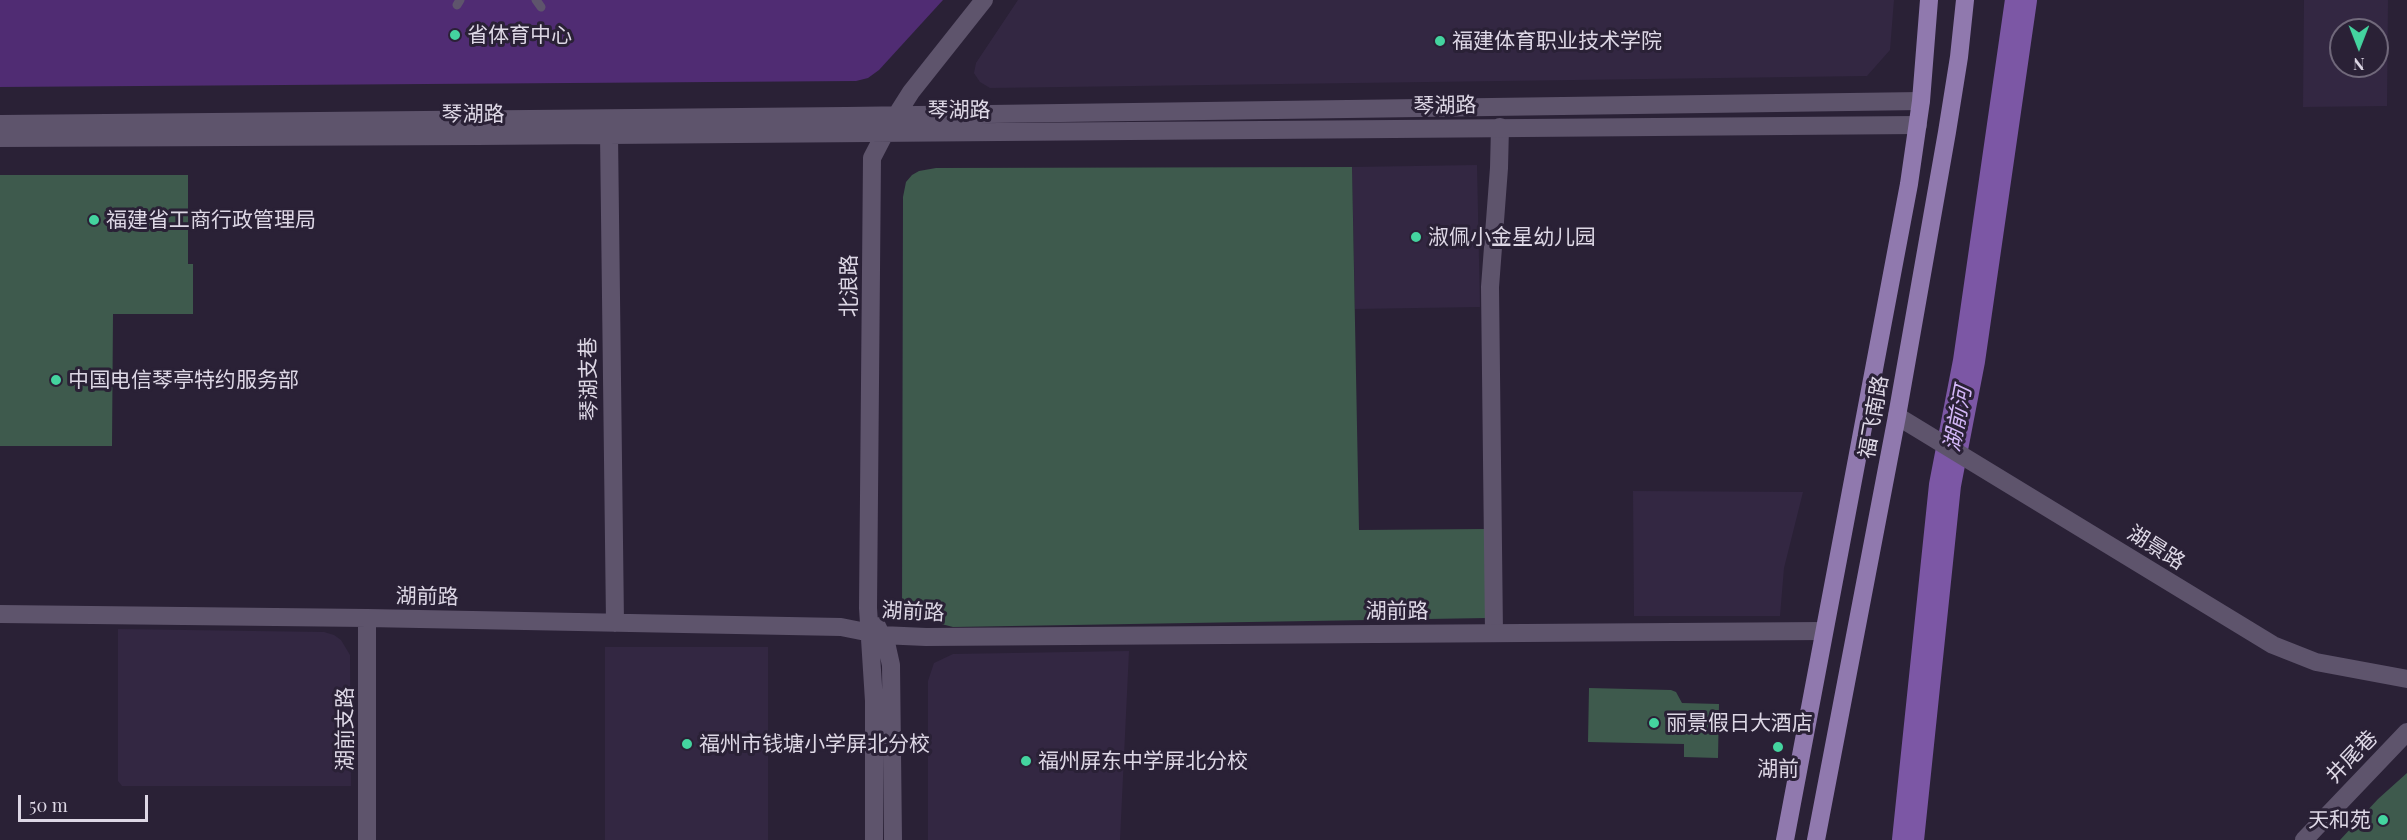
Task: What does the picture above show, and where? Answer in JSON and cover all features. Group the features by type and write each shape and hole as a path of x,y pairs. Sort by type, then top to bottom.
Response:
{"main road":[{"name":"福飞南路","path":"1785,840 1871,392 1918,125 1929,0"},
{"name":"福飞南路","path":"1816,840 1898,416 1950,111 1965,0"}],"street":[{"name":"北浪路","path":"893,840 891,664 876,634 868,608 872,158 911,93 984,0"},
{"path":"0,123 896,116 1921,101"},
{"name":"琴湖路","path":"0,138 1918,125"},
{"path":"1494,633 1490,287 1500,127"},
{"name":"琴湖支巷","path":"609,134 615,623"},
{"name":"湖景路","path":"1898,416 2273,645 2316,662 2407,679"},
{"name":"湖前路","path":"0,614 841,627 876,634 926,637 1824,632"},
{"name":"湖前支路","path":"367,618 367,840"},
{"name":"北浪路","path":"874,840 876,634"},
{"name":"井尾巷","path":"2304,840 2407,732"}],"shaded area":[{"name":"省体育中心","path":"0,0 943,0 879,70 868,78 856,81 0,87"},
{"name":"福建体育职业技术学院","path":"1018,0 1894,0 1890,50 1867,76 990,88 980,82 974,73 976,63"},
{"path":"2304,0 2388,0 2388,18 2329,18 2329,78 2387,78 2387,106 2303,107"},
{"name":"淑佩小金星幼儿园","path":"1477,165 1480,307 1355,309 1352,167"},
{"path":"1633,491 1803,492 1784,568 1780,616 1634,616"},
{"path":"118,629 324,632 334,635 341,640 350,655 351,786 122,786 118,781"},
{"name":"福州市钱塘小学屏北分校","path":"605,647 768,647 768,840 605,840"},
{"name":"福州屏东中学屏北分校","path":"1129,651 1120,840 928,840 928,681 934,663 953,654"}],"building":[{"path":"1352,167 1359,530 1485,529 1487,618 953,627 902,614 903,197 906,182 912,175 919,171 936,168"},
{"name":"福建省工商行政管理局","path":"0,175 188,175 188,264 193,264 193,314 113,314 112,446 0,446"},
{"name":"丽景假日大酒店","path":"1589,688 1671,690 1676,692 1682,703 1719,704 1718,758 1684,757 1684,744 1588,742"},
{"name":"天和苑","path":"2407,773 2407,840 2340,840 2378,799"}],"waterway":[{"name":"湖前河","path":"1908,840 1945,485 1969,361 2021,0"}],"place":[{"name":"省体育中心","path":"455,35"},
{"name":"福建体育职业技术学院","path":"1440,41"},
{"name":"福建省工商行政管理局","path":"94,220"},
{"name":"淑佩小金星幼儿园","path":"1416,237"},
{"name":"中国电信琴亭特约服务部","path":"56,380"},
{"name":"丽景假日大酒店","path":"1654,723"},
{"name":"福州市钱塘小学屏北分校","path":"687,744"},
{"name":"湖前","path":"1778,747"},
{"name":"福州屏东中学屏北分校","path":"1026,761"},
{"name":"天和苑","path":"2383,820"}]}
